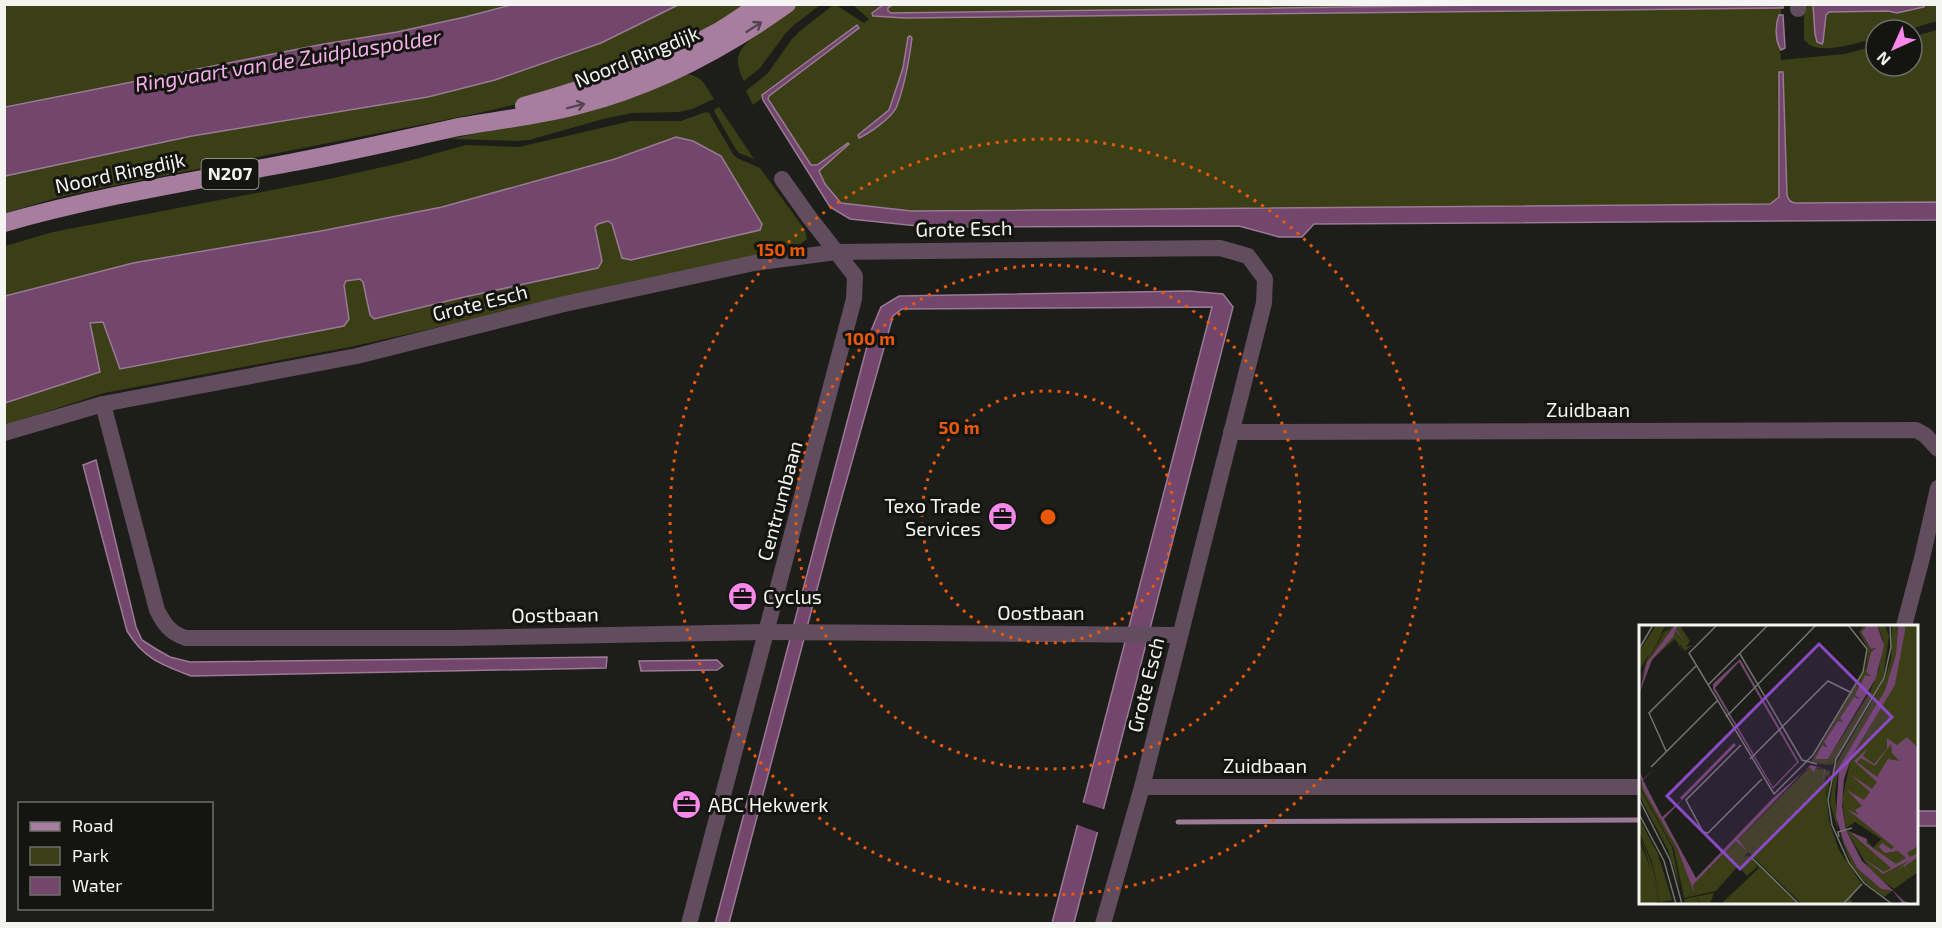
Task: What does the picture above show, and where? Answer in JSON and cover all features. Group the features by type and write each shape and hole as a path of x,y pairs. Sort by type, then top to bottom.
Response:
{"main road":[{"name":"Noord Ringdijk","path":"457,128 487,116 594,84 667,57 722,29 760,4"},
{"name":"Noord Ringdijk","path":"4,223 96,200 580,105 678,69 721,48 787,4"}],"street":[{"name":"Centrumbaan","path":"689,924 854,299 855,276 782,179"},
{"name":"Grote Esch","path":"4,433 103,404 357,356 560,305 754,263 836,252 1220,248 1248,256 1265,279 1264,303 1142,787 1103,924"},
{"name":"Oostbaan","path":"103,404 157,610 164,625 175,635 186,638 421,638 767,632 1180,635"},
{"name":"Zuidbaan","path":"1231,432 1917,430 1938,449"},
{"path":"1905,625 1938,488"},
{"name":"Zuidbaan","path":"1142,787 1639,787"}],"green space":[{"path":"892,4 1493,5 891,13 888,8"},
{"path":"5,5 511,5 397,32 324,44 5,107"},
{"path":"678,5 753,5 677,47 526,102 60,197 5,213 5,176 192,136 428,97 495,80 601,43"},
{"path":"797,5 820,5 785,34 760,68 744,81 738,66 738,58 745,44"},
{"path":"833,5 864,23 869,19 853,5 883,5 873,13 875,17 905,18 1781,8 1777,26 1781,60 1844,54 1864,49 1864,78 1924,78 1924,34 1937,30 1937,202 1793,203 1787,195 1783,73 1781,72 1779,197 1770,204 911,211 841,203 825,184 819,171 849,144 847,143 817,165 811,165 768,99 859,29 859,26 857,25 767,90 762,98 753,105 746,91 768,73 792,39","holes":["908,37 909,62 895,110 858,135 889,110 903,68"]},
{"path":"1804,5 1813,5 1815,34 1823,42 1826,14 1829,12 1888,11 1897,13 1924,7 1924,5 1937,5 1937,21 1924,25 1924,18 1864,18 1864,41 1844,46 1818,48 1804,40"},
{"path":"682,74 698,78 705,84 714,99 679,112 632,113 529,140 450,139 545,119"},
{"path":"719,107 754,159 739,153 735,148 714,111"},
{"path":"709,113 733,154 760,168 805,230 807,239 798,246 350,347 104,393 5,425 5,403 100,372 89,324 103,322 120,369 344,326 349,319 344,285 346,281 360,279 363,282 370,315 374,319 597,268 602,261 595,227 608,221 612,224 622,257 631,260 760,230 710,149 676,137 615,159 442,207 321,231 133,263 5,296 5,246 53,232 324,180 401,163 466,145 519,147 631,121 681,121"}],"water":[{"path":"1783,4 1783,8 904,18 873,16 872,13 883,5 892,5 888,8 891,13 1493,5"},
{"path":"1924,4 1924,7 1897,13 1888,11 1829,12 1826,15 1823,42 1822,44 1817,42 1813,5"},
{"name":"Ringvaart van de Zuidplaspolder","path":"511,5 678,5 601,43 495,80 428,97 192,136 5,176 5,107 324,44 397,32"},
{"path":"1779,15 1783,15 1785,48 1781,50 1776,33"},
{"path":"857,25 859,28 768,99 811,165 817,165 849,144 819,171 825,184 841,203 911,211 1770,204 1779,197 1779,72 1783,72 1787,195 1790,200 1796,203 1937,202 1937,220 1314,224 1302,237 1279,237 1239,226 928,227 850,219 830,207 762,95"},
{"path":"910,36 912,38 908,64 896,108 880,125 859,138 858,135 889,110 903,68"},
{"path":"676,137 693,141 721,156 762,224 760,230 631,260 622,258 612,224 608,221 595,227 602,261 598,268 374,319 370,315 363,282 360,279 346,281 344,285 349,319 344,326 120,369 103,322 90,323 100,372 5,403 5,296 133,263 321,231 442,207 615,159"},
{"path":"1189,291 1223,294 1233,307 1074,923 1052,923 1212,307 902,309 893,316 834,525 729,923 715,924 871,331 881,307 899,296"},
{"path":"96,460 136,627 142,640 170,657 190,662 607,657 606,668 191,676 171,668 147,655 127,631 83,465"},
{"path":"717,660 723,666 717,670 641,671 639,661"},
{"path":"1918,811 1937,811 1937,826 1918,826"}],"pier":[{"path":"1081,802 1106,810 1100,833 1075,824"}],"waterway":[{"path":"1178,822 1639,820"}],"place":[{"name":"Texo Trade Services","path":"1002,517"},
{"name":"Cyclus","path":"742,597"},
{"name":"ABC Hekwerk","path":"687,805"}]}
